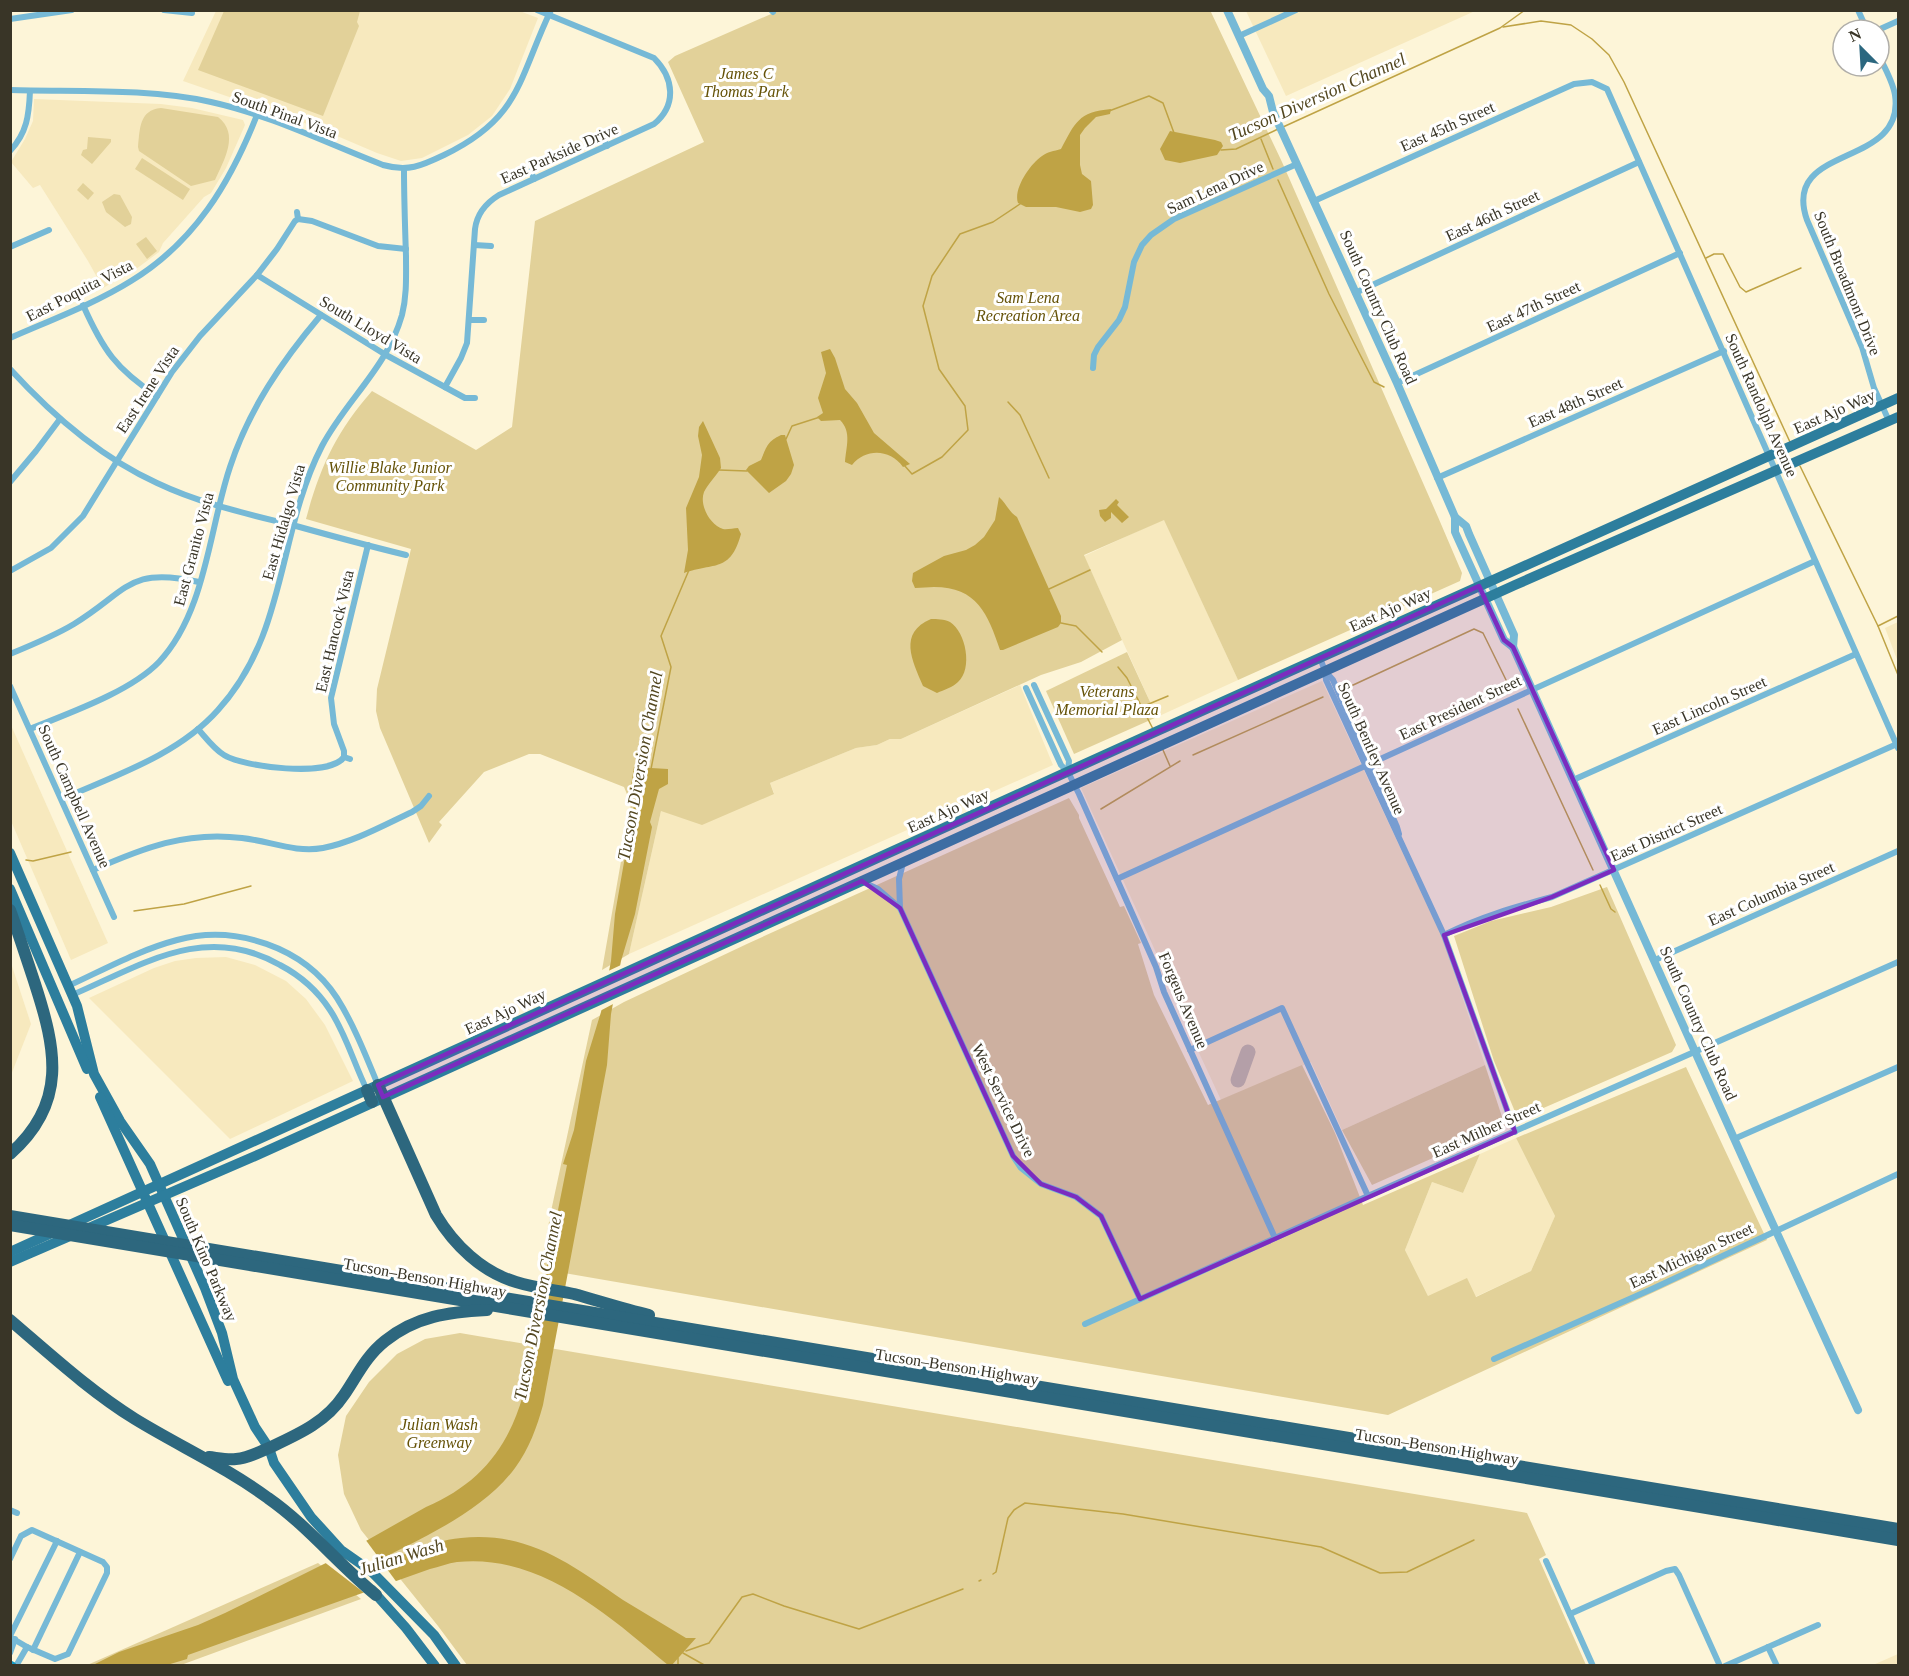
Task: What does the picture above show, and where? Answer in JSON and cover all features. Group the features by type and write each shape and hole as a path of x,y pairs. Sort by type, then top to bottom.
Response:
{"highway":[{"path":"10,910 46,1018 52,1043 53,1063 50,1090 41,1115 28,1136 10,1154"},
{"path":"375,1093 436,1215 461,1248 485,1267 513,1282 574,1294 615,1307 720,1333"},
{"name":"Tucson–Benson Highway","path":"10,1216 567,1314 1898,1540"},
{"name":"Tucson–Benson Highway","path":"10,1225 507,1308 535,1308"},
{"path":"199,1455 236,1460 302,1433 319,1422 344,1396 358,1371 378,1347 417,1320 453,1312 507,1308"},
{"name":"Tucson–Benson Highway","path":"567,1314 720,1333 1894,1528"},
{"path":"10,1320 103,1398 246,1482 271,1500 337,1552 356,1579 376,1595"}],"main road":[{"name":"East Ajo Way","path":"10,1262 262,1153 525,1018 1899,398"},
{"name":"East Ajo Way","path":"10,1252 375,1093 531,1031 617,993 1325,671 1894,419"},
{"path":"1627,519 1634,534"},
{"name":"South Kino Parkway","path":"10,853 77,1006 94,1074 120,1121 150,1164 205,1288 222,1333 232,1379 265,1450"},
{"name":"South Kino Parkway","path":"10,889 183,1282 265,1450 292,1492 337,1552 371,1571 434,1635 456,1665"},
{"path":"757,913 763,927"},
{"path":"56,996 70,990"},
{"path":"525,1018 531,1031"},
{"path":"376,1595 435,1665"}],"street":[{"path":"10,19 72,10"},
{"path":"164,10 192,13"},
{"path":"404,170 429,163 459,148 479,136 497,119 521,84 550,13 537,10"},
{"name":"South Country Club Road","path":"1227,10 1263,89 1262,96 1273,112 1356,292 1455,517 1455,532 1479,586 1491,597 1514,635 1513,647 1858,1410"},
{"path":"1239,36 1296,10"},
{"name":"East Parkside Drive","path":"446,387 464,351 469,320 476,222 484,207 500,195 658,121 666,111 670,96 670,82 654,58 550,13"},
{"name":"South Broadmont Drive","path":"1888,78 1895,96 1894,112 1882,136 1872,144 1829,163 1816,172 1806,187 1803,206 1806,220 1862,346 1882,406 1894,419"},
{"name":"South Randolph Avenue","path":"1592,82 1607,88 1898,746"},
{"name":"East 45th Street","path":"1314,201 1574,84 1592,82"},
{"name":"South Pinal Vista","path":"10,90 176,97 209,102 258,115 382,165 404,170"},
{"path":"10,151 26,127 30,91"},
{"name":"East Poquita Vista","path":"10,338 112,292 151,267 198,224 237,165 258,115"},
{"path":"603,138 607,146"},
{"name":"East 46th Street","path":"1356,292 1639,162"},
{"name":"Sam Lena Drive","path":"1093,368 1094,355 1098,347 1122,313 1132,268 1146,239 1174,219 1297,164"},
{"name":"East Hidalgo Vista","path":"62,800 157,757 198,729 230,697 255,656 270,620 303,493 322,446 345,410 386,355 394,338 405,302 404,170"},
{"path":"531,171 534,179"},
{"name":"East Irene Vista","path":"10,571 51,548 74,526 95,498 172,372 200,336 257,275 277,249 298,215 378,246 406,249"},
{"path":"10,247 50,230"},
{"path":"474,245 491,246"},
{"name":"East 47th Street","path":"1396,383 1680,253"},
{"name":"South Lloyd Vista","path":"257,275 386,355 465,398 475,398"},
{"path":"83,305 108,354 127,375 157,396"},
{"name":"East Granito Vista","path":"30,729 134,681 158,662 175,641 190,613 233,457 253,411 286,358 321,315"},
{"path":"469,320 484,320"},
{"name":"East 48th Street","path":"1437,478 1724,351"},
{"path":"10,369 60,419 97,449 155,483 219,507 406,555"},
{"path":"10,482 60,419"},
{"name":"South Country Club Road","path":"1455,517 1466,526 1490,581 1491,597"},
{"name":"East Hancock Vista","path":"198,729 218,751 238,761 306,770 332,765 347,758 334,724 331,698 368,545"},
{"name":"East President Street","path":"1118,879 1532,688 1815,561"},
{"path":"10,654 72,625 120,589 136,581 166,576 200,582"},
{"name":"East Lincoln Street","path":"1573,780 1856,654"},
{"name":"South Bentley Avenue","path":"1320,658 1326,679 1443,934 1515,1131"},
{"name":"Forgeus Avenue","path":"1034,685 1069,761 1068,772"},
{"name":"South Campbell Avenue","path":"10,686 114,917"},
{"name":"Forgeus Avenue","path":"1026,688 1061,765 1075,785 1118,879 1190,1050 1275,1238"},
{"name":"East District Street","path":"1443,934 1492,914 1552,897 1898,746"},
{"path":"93,870 147,847 200,836 242,838 293,849 323,848 349,841 412,812 429,796"},
{"name":"East Columbia Street","path":"1654,960 1899,851"},
{"name":"West Service Drive","path":"903,863 899,879 900,908 1013,1156 1021,1168 1036,1181 1076,1197 1101,1216 1140,1299"},
{"name":"West Service Drive","path":"862,881 878,889 900,908"},
{"path":"70,990 174,940 210,934 228,934 256,940 298,960 327,985 345,1011 375,1093"},
{"path":"70,990 162,956 191,948 228,946 258,953 291,971 312,986 336,1021 375,1093"},
{"name":"East Milber Street","path":"1086,1324 1368,1196 1899,962"},
{"path":"1190,1050 1282,1008 1368,1196"},
{"path":"1734,1139 1899,1067"},
{"name":"East Michigan Street","path":"1494,1359 1652,1289 1899,1174"},
{"path":"10,1559 21,1536 32,1530 103,1562 107,1567 107,1573 68,1654 55,1659 12,1638"},
{"path":"10,1653 12,1638 57,1541"},
{"path":"13,1665 30,1648 80,1552"},
{"path":"1546,1561 1593,1665"},
{"path":"1570,1614 1675,1569 1720,1665"},
{"path":"1725,1665 1818,1625"},
{"path":"1768,1647 1777,1665"}],"highlighted area":[{"path":"1479,586 1504,640 1513,647 1614,870 1552,897 1444,935 1515,1132 1140,1299 1101,1216 1076,1197 1041,1184 1013,1156 900,908 862,881 383,1097 378,1085"}],"shaded area":[{"path":"517,10 538,18 510,89 492,116 468,135 422,158 401,161 316,127 183,81 216,11"},
{"path":"1246,11 1475,11 1286,96"},
{"path":"34,99 161,104 192,108 243,120 245,125 226,168 211,193 204,197 163,243 159,252 136,269 103,288 40,185 33,188 11,162 33,121"},
{"path":"1164,519 1238,680 1157,717 1084,556"},
{"path":"1898,622 1898,662 1885,628"},
{"path":"1322,681 1443,939 1485,1065 1342,1130 1311,1062 1221,1100 1081,788"},
{"path":"1020,685 1053,765 629,954 661,811 774,793 770,783 856,748 877,745 890,739 901,739"},
{"path":"10,723 108,943 71,960 11,821"},
{"path":"226,957 255,965 286,981 306,999 325,1025 353,1081 230,1139 89,998 154,968 175,961"},
{"path":"10,960 31,1024 11,1075 10,1075"},
{"path":"1516,1138 1555,1216 1531,1271 1475,1297 1428,1296 1405,1250 1432,1182 1463,1193 1480,1154"},
{"path":"1898,1654 1898,1665 1873,1665"}],"green space":[{"path":"1210,10 1282,162 1438,517 1462,573 1460,581 1238,680 1164,520 1084,555 1122,640 1081,662 1041,675 901,739 890,739 877,745 856,748 770,783 774,794 702,825 661,811 629,954 602,970 631,804 624,787 540,754 529,754 484,772 439,822 442,825 429,843 380,728 376,711 377,689 411,549 306,519 311,500 339,436 372,391 476,450 512,427 535,221 704,142 668,62 675,56 778,11"},
{"path":"224,11 360,11 357,22 359,26 323,116 198,70"},
{"path":"161,108 218,117 225,124 228,131 228,147 215,180 191,186 139,151 140,127 145,116 148,112"},
{"path":"88,137 111,139 111,142 92,164 81,155 83,150 87,149"},
{"path":"142,158 190,189 183,200 135,169"},
{"path":"83,183 94,193 88,200 77,190"},
{"path":"114,194 120,195 132,217 131,224 125,227 106,212 102,202"},
{"path":"146,237 157,251 147,259 136,244"},
{"name":"Veterans Memorial Plaza","path":"1127,652 1157,717 1074,754 1046,691"},
{"path":"1069,798 1079,815 1120,907 1124,906 1141,943 1138,944 1154,995 1208,1105 1302,1065 1335,1133 1363,1205 1480,1154 1463,1193 1432,1182 1405,1250 1428,1296 1467,1278 1476,1297 1531,1271 1555,1216 1516,1138 1686,1067 1767,1240 1388,1415 541,1269 550,1216 592,1020 624,1002 749,943"},
{"path":"1607,887 1676,1045 1672,1052 1518,1119 1494,1061 1454,936 1491,921 1551,907"},
{"path":"1485,1065 1505,1126 1372,1185 1342,1130"},
{"name":"Julian Wash Greenway","path":"460,1333 1527,1513 1546,1555 1539,1559 1586,1665 467,1665 361,1530 344,1494 338,1455 346,1416 369,1382 397,1354 425,1339"},
{"path":"318,1563 361,1599 181,1665 85,1666"}],"water":[{"path":"1111,109 1110,114 1096,117 1080,135 1080,165 1082,174 1091,181 1093,205 1091,209 1080,212 1056,207 1026,207 1018,203 1020,184 1037,160 1061,149 1074,126 1084,116"},
{"path":"1170,131 1215,140 1221,142 1223,146 1217,155 1180,163 1165,160 1160,149"},
{"path":"830,349 845,389 857,403 874,433 910,464 903,467 892,457 878,453 864,456 852,465 845,462 847,440 844,425 840,420 821,421 817,417 823,413 818,398 826,373 821,352"},
{"path":"703,421 720,458 721,468 704,492 704,508 718,527 738,528 741,534 732,555 726,561 684,573 688,550 686,508 699,477 702,455 698,436 699,427"},
{"path":"781,435 785,435 794,465 786,481 769,493 746,470 761,460 768,445"},
{"path":"999,497 1017,517 1061,616 1061,623 1058,627 1003,650 1000,650 985,614 971,597 949,588 915,588 912,581 913,573 944,556 966,550 984,537 995,520"},
{"path":"1116,499 1119,502 1117,505 1129,517 1122,523 1111,512 1111,518 1105,522 1099,510 1106,509"},
{"path":"931,619 948,621 956,627 966,651 963,676 954,685 937,693 923,686 915,667 911,648 914,632"},
{"path":"634,767 668,769 668,784 659,789 650,822 652,827 635,914 621,961 611,1014 607,1065 543,1405 538,1421 520,1461 501,1485 484,1500 446,1525 366,1567 448,1540 485,1537 508,1540 548,1553 686,1638 696,1638 672,1665 668,1665 597,1609 545,1578 517,1567 487,1562 457,1562 430,1569 188,1655 187,1659 167,1665 91,1666 119,1652 198,1625 225,1613 334,1559 444,1498 476,1476 488,1463 509,1432 523,1395 520,1393 540,1308 553,1221 556,1220 567,1165 563,1164 574,1130 586,1061 601,1012 611,961 615,914 635,799 631,786"}],"pier":[{"path":"621,965 615,1003 598,1012 606,972"},
{"path":"365,1539 398,1584 367,1595 323,1561"}],"waterway":[{"name":"Tucson Diversion Channel","path":"1283,127 1500,28 1525,10"},
{"path":"1503,27 1541,21 1571,25 1592,39 1609,55 1624,82 1790,442"},
{"name":"Tucson Diversion Channel","path":"1109,111 1149,96 1163,103 1174,133"},
{"name":"Tucson Diversion Channel","path":"1221,150 1236,149 1278,129"},
{"path":"1261,139 1273,169"},
{"path":"1278,180 1329,294 1374,382 1384,387"},
{"name":"Tucson Diversion Channel","path":"904,465 912,474 942,457 968,430 965,406 939,369 923,306 932,276 960,234 993,222 1020,204"},
{"path":"1706,258 1714,254 1723,254 1740,287 1746,292 1801,268"},
{"path":"1008,402 1020,415 1049,478"},
{"name":"Tucson Diversion Channel","path":"786,439 792,426 820,417"},
{"path":"1800,466 1878,626 1898,616"},
{"name":"Tucson Diversion Channel","path":"719,470 747,471"},
{"name":"Tucson Diversion Channel","path":"651,769 671,667 661,636 689,570"},
{"path":"1049,589 1090,570"},
{"path":"1061,623 1076,626 1102,652"},
{"path":"1878,626 1898,675"},
{"path":"1351,686 1474,629 1483,633 1509,686"},
{"path":"1118,667 1127,678 1153,729"},
{"path":"1144,706 1168,696"},
{"path":"1193,755 1323,697"},
{"path":"1518,709 1593,870"},
{"path":"1163,750 1170,766"},
{"path":"1101,809 1180,761"},
{"path":"26,860 33,861 71,852"},
{"path":"1600,885 1611,909 1615,912"},
{"path":"134,911 184,904 251,886"},
{"path":"993,1574 996,1572 1008,1518 1014,1510 1025,1503 1123,1514 1321,1547 1380,1573 1407,1572 1474,1540"},
{"path":"686,1651 709,1643 742,1597 753,1594 859,1629 963,1589"},
{"name":"Julian Wash","path":"683,1653 706,1666"},
{"path":"678,1658 678,1666"}],"taxiway":[{"path":"1238,1080 1248,1052"}],"park label":[{"name":"James C Thomas Park","path":"746,82"},
{"name":"Sam Lena Recreation Area","path":"1028,306"},
{"name":"Willie Blake Junior Community Park","path":"390,476"}]}
